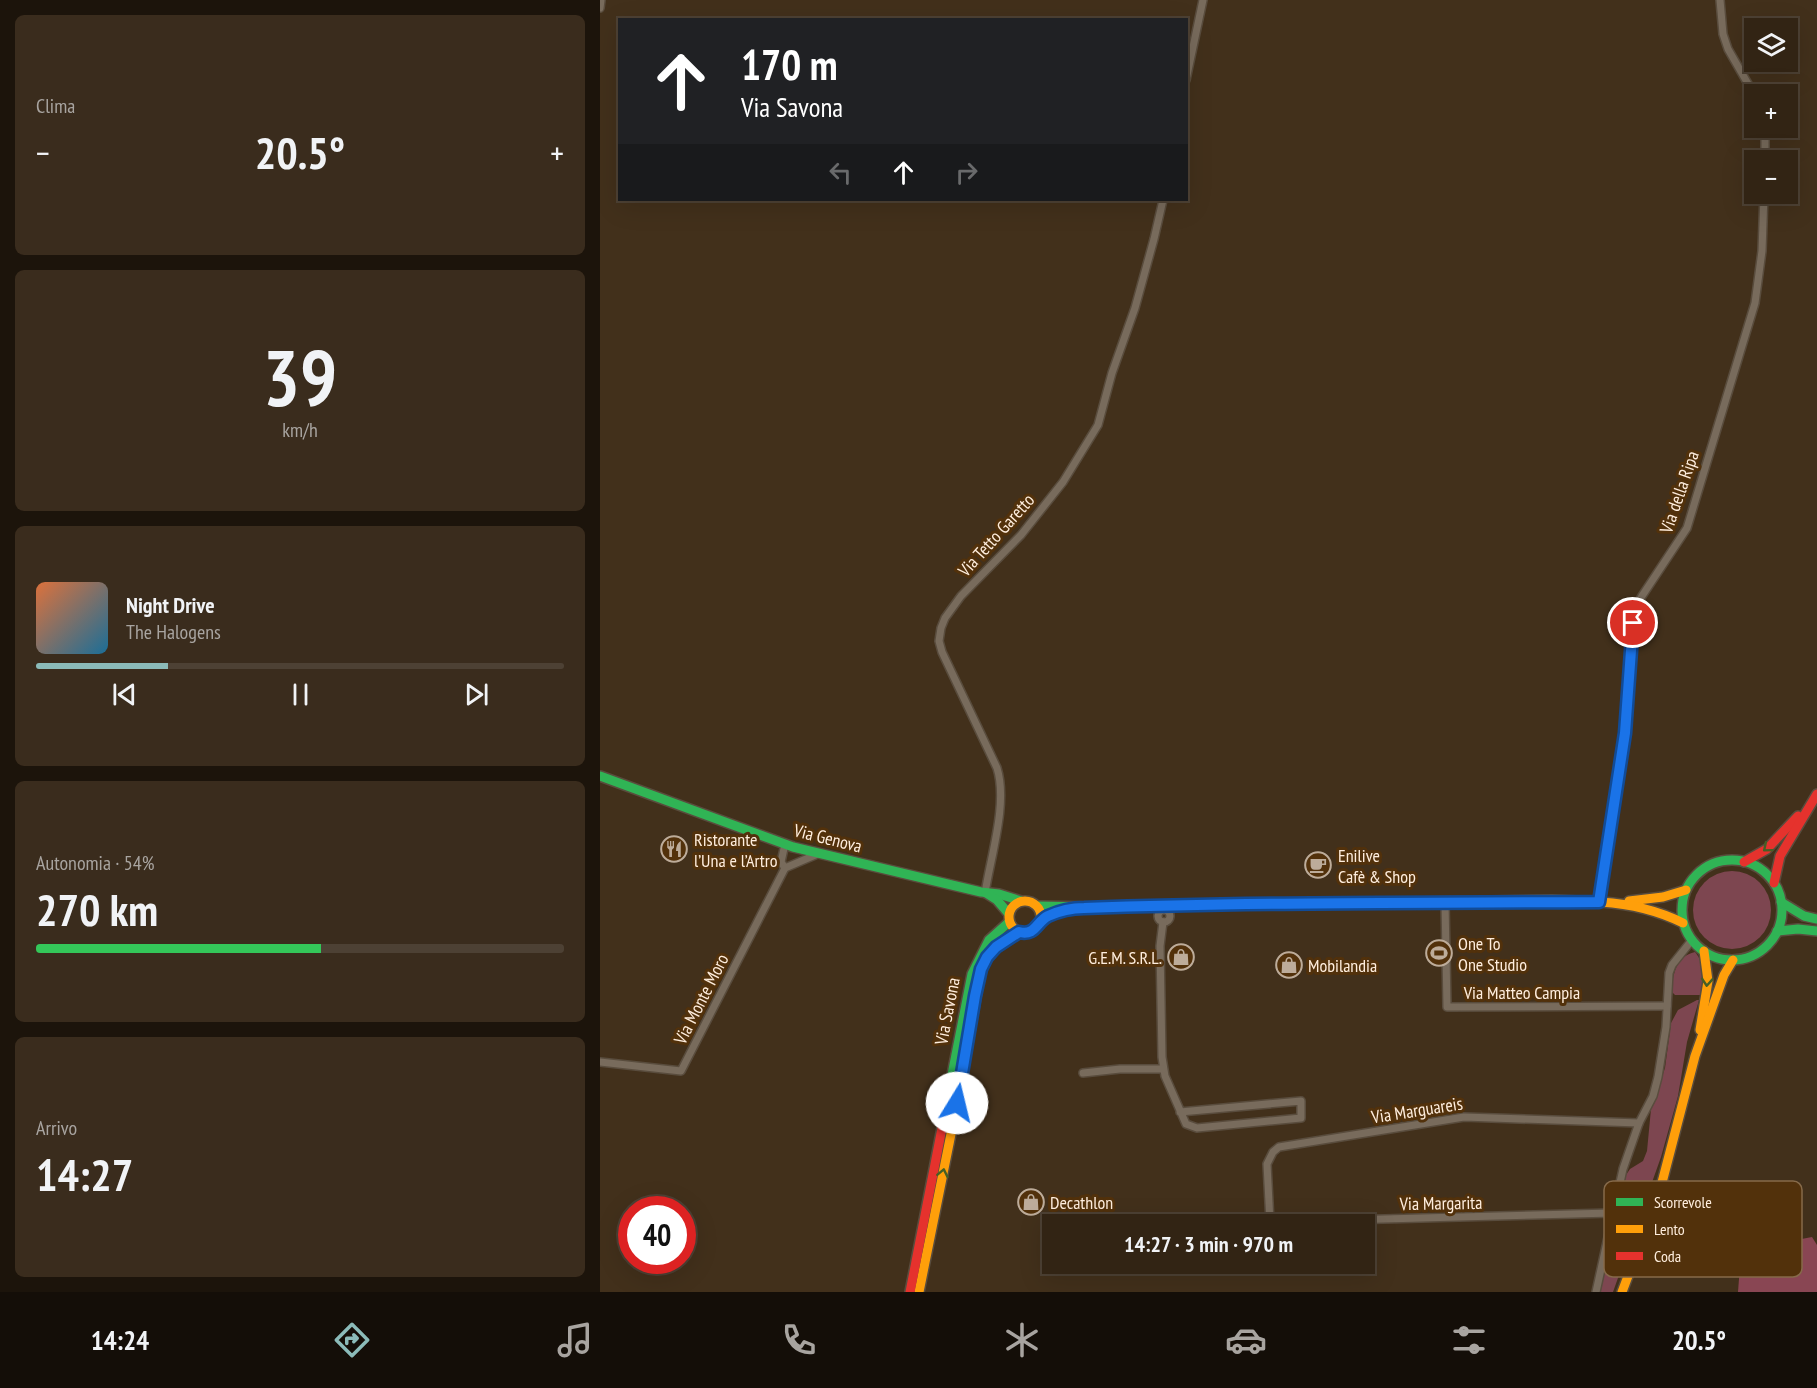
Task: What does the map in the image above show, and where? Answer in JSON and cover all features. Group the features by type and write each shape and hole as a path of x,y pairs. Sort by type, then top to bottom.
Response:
{"main road":[{"name":"Via Genova","path":"600,776 789,845 1021,901"},
{"path":"1744,862 1756,858 1773,844 1815,796"},
{"path":"1774,883 1780,856 1815,796"},
{"path":"1732,860 1744,862 1761,870 1774,883 1781,902 1780,922 1777,931 1759,952 1746,958 1733,960 1718,958 1704,951 1692,940 1683,922 1682,900 1697,874 1707,866 1732,860"},
{"path":"1614,903 1663,897 1686,890"},
{"name":"Via Genova","path":"985,892 997,900 1009,918"},
{"path":"1041,921 1040,910 1030,901 1021,901 1013,906 1009,918 1015,930 1030,932 1048,916 1075,908"},
{"path":"1037,906 1164,908 1445,902 1599,902 1652,909 1683,922"},
{"path":"1781,902 1804,916 1817,920"},
{"name":"Via Savona","path":"910,1292 969,983 975,963 989,940 1009,918"},
{"path":"1777,931 1798,929 1817,931"},
{"name":"Via Savona","path":"919,1292 953,1126 981,969 987,957 996,947 1019,932"},
{"path":"1704,951 1708,981 1707,1012"},
{"path":"1662,1181 1707,1012 1733,960"},
{"path":"1622,1292 1628,1277"}],"street":[{"path":"600,8 601,0"},
{"path":"1188,71 1203,0"},
{"path":"1720,0 1723,34 1728,49 1748,84"},
{"name":"Via Tetto Garetto","path":"985,892 1001,806 1002,782 942,652 939,641 941,628 945,618 962,596 1021,535 1063,482 1098,424 1112,373 1135,308 1163,201"},
{"name":"Via della Ripa","path":"1599,902 1625,733 1633,623 1637,605 1687,528 1755,303 1762,260 1764,204"},
{"path":"789,845 794,864"},
{"name":"Via Monte Moro","path":"600,1062 681,1071 785,868 781,862 789,845"},
{"path":"785,868 820,853"},
{"name":"Via Matteo Campia","path":"1445,902 1447,1007 1667,1006"},
{"path":"1164,908 1158,916 1163,922 1160,946 1163,1069 1180,1112 1186,1124 1197,1128 1301,1118 1301,1101 1180,1112"},
{"path":"1620,1181 1639,1123 1653,1096 1662,1060 1669,973 1672,965 1692,940"},
{"path":"1083,1073 1120,1069 1163,1069"},
{"name":"Via Marguareis","path":"1270,1214 1267,1164 1273,1152 1279,1147 1464,1117 1639,1123"},
{"name":"Via Margarita","path":"1375,1219 1604,1213"},
{"path":"1596,1292 1604,1252"}],"shaded area":[{"path":"1732,871 1747,874 1764,888 1771,910 1768,925 1754,942 1732,949 1717,946 1700,932 1693,910 1696,895 1710,878"},
{"path":"1695,952 1702,967 1701,995 1675,995 1672,992 1672,986 1676,967 1683,958"},
{"path":"1699,1000 1687,1042 1678,1096 1661,1157 1652,1181 1625,1181 1630,1169 1643,1161 1647,1151 1651,1109 1665,1068 1671,1023 1678,1010"},
{"path":"1812,1237 1817,1245 1817,1292 1738,1292 1739,1277 1802,1277 1802,1239"},
{"path":"1604,1274 1604,1277 1618,1277 1613,1292 1600,1292"}],"traffic: fast":[{"path":"600,776 793,847 1021,901"},
{"path":"1732,860 1751,864 1767,875 1778,891 1782,910 1778,929 1767,945 1751,956 1732,960 1713,956 1697,945 1686,929 1682,910 1686,891 1697,875 1713,864 1732,860"},
{"path":"986,893 997,900 1009,914"},
{"path":"1037,906 1552,900 1601,902"},
{"path":"1781,902 1804,916 1817,919"},
{"path":"943,1120 972,974 989,940 1009,922"},
{"path":"1777,931 1798,929 1817,931"},
{"path":"954,1122 981,969 997,948 1019,932"}],"traffic: slow":[{"path":"1629,901 1663,897 1686,890"},
{"path":"1025,901 1036,906 1041,917 1036,928 1025,933 1014,928 1009,917 1014,906 1025,901"},
{"path":"1601,902 1643,908 1683,923"},
{"path":"1700,1030 1708,981 1704,951"},
{"path":"1662,1181 1695,1056 1724,975 1733,960"},
{"path":"919,1292 952,1129"},
{"path":"1622,1292 1628,1277"}],"traffic: jam":[{"path":"1774,883 1780,856 1817,794"},
{"path":"1744,862 1767,849 1798,816"},
{"path":"910,1292 942,1128"}],"place":[{"name":"Ristorante l’Una e l’Artro","path":"674,849"},
{"name":"Enilive Cafè & Shop","path":"1318,865"},
{"name":"One To One Studio","path":"1439,953"},
{"name":"G.E.M. S.R.L.","path":"1181,957"},
{"name":"Mobilandia","path":"1289,965"},
{"name":"Decathlon","path":"1031,1202"}],"route":[{"path":"957,1103 981,969 987,957 996,947 1019,932 1035,930 1048,916 1075,908 1165,905 1599,902 1625,733 1633,623"}]}
